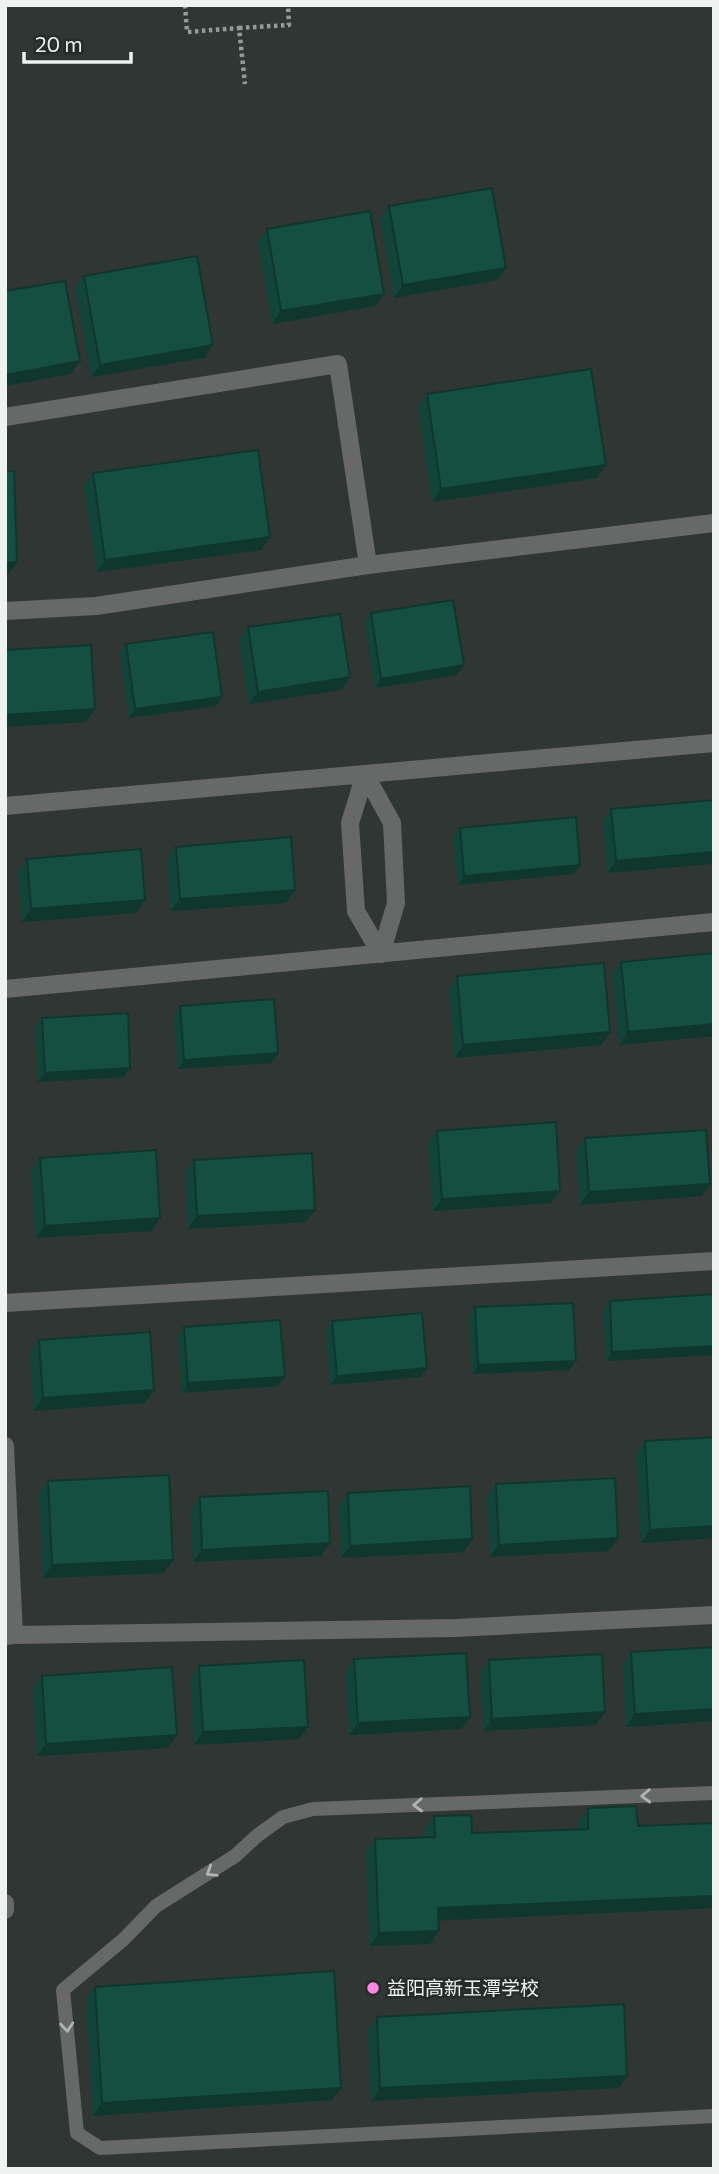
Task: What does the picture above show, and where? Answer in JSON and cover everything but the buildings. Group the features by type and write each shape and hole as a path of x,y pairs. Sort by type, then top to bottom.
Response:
{"street":[{"path":"5,417 338,364 368,565"},
{"path":"5,611 96,606 368,565 714,523"},
{"path":"5,806 714,743"},
{"path":"366,774 350,823 356,911 381,954"},
{"path":"366,774 393,823 396,903 381,954"},
{"path":"5,989 714,922"},
{"path":"5,1303 714,1261"},
{"path":"5,1446 10,1635 456,1628 714,1615"},
{"path":"5,1903 5,1910"}],"lane":[{"path":"714,1793 313,1809 283,1817 235,1856 156,1906 124,1940 64,1990 77,2133 100,2148 714,2116"}],"path":[{"path":"185,5 187,32 289,24 288,5"},
{"path":"239,28 245,85"}],"place":[{"name":"益阳高新玉潭学校","path":"373,1988"}]}
